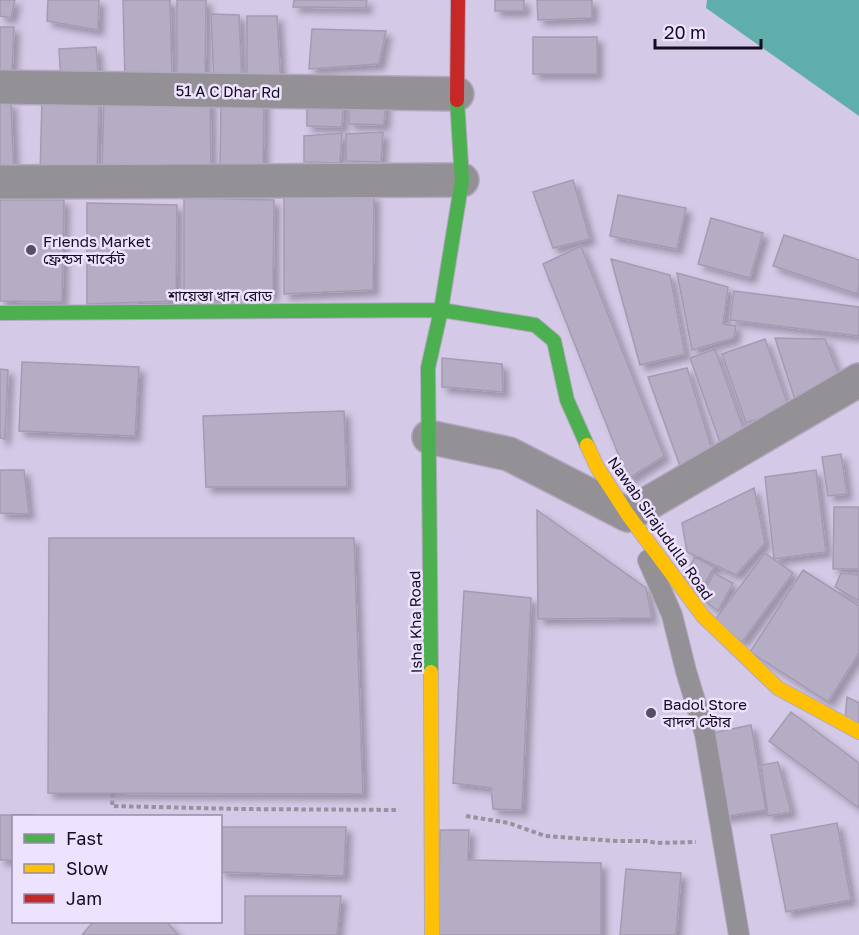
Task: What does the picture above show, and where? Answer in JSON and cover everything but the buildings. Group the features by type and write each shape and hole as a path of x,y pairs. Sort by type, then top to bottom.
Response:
{"street":[{"path":"441,309 462,180 457,94 458,0"},
{"name":"51 A C Dhar Rd","path":"0,87 457,94"},
{"path":"0,182 462,180"},
{"name":"শায়েস্তা খান রোড","path":"0,313 441,309"},
{"name":"Isha Kha Road","path":"432,935 434,810 428,368 441,309"},
{"name":"Nawab Sirajudulla Road","path":"441,309 535,325 555,341 567,400 597,467 628,515 703,616 778,688 859,732"},
{"path":"429,437 509,454 628,515 859,380"}],"lane":[{"path":"628,515 672,615 705,734 739,935"}],"shaded area":[{"path":"707,0 859,0 859,116 706,8"}],"traffic: fast":[{"path":"431,672 428,368 441,310 462,180 457,100"},
{"path":"0,313 441,310 535,325 554,341 567,400 587,445"}],"traffic: slow":[{"path":"587,445 597,467 628,515 703,616 778,688 859,732"},
{"path":"431,672 432,935"}],"traffic: jam":[{"path":"457,100 458,0"}],"place":[{"name":"Friends Market ফ্রেন্ডস মার্কেট","path":"31,250"},
{"name":"Badol Store বাদল স্টোর","path":"651,713"}]}
